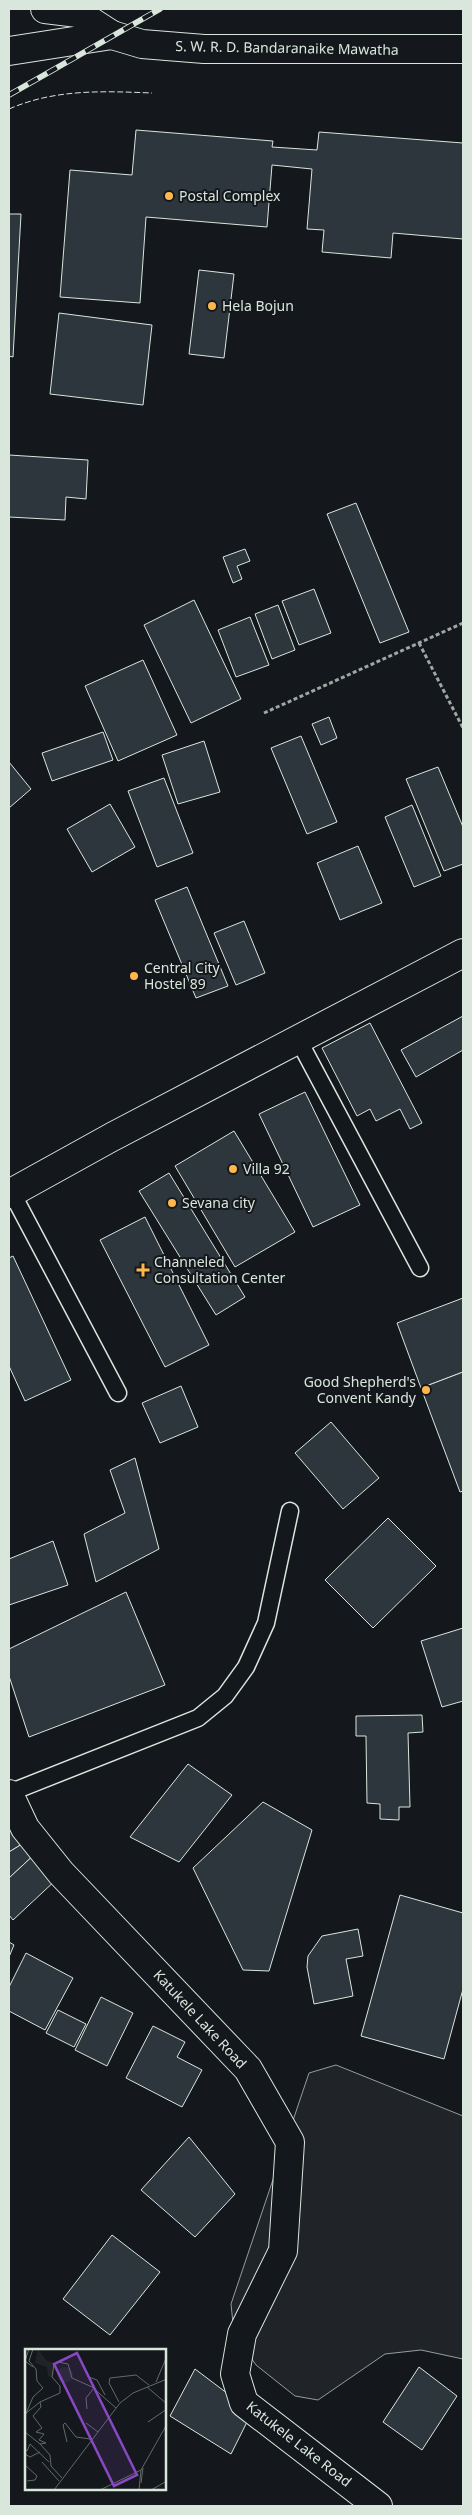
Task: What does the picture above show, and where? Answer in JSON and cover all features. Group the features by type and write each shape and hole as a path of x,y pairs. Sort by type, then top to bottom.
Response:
{"main road":[{"path":"45,9 77,11 112,35"},
{"path":"9,51 112,35"},
{"name":"S. W. R. D. Bandaranaike Mawatha","path":"112,35 142,44 204,49 463,49"},
{"path":"10,1193 112,1137 462,957"},
{"name":"Katukele Lake Road","path":"9,1793 25,1828 61,1873 248,2069 290,2142 284,2251 242,2334 235,2374 244,2403 378,2506"}],"lane":[{"path":"299,1041 420,1268"},
{"path":"10,1193 118,1393"},
{"path":"9,1793 198,1718 225,1696 246,1667 266,1623 290,1511"}],"path":[{"path":"264,713 463,623"},
{"path":"419,643 463,728"}],"shaded area":[{"path":"336,2065 463,2116 463,2359 421,2350 385,2354 318,2400 295,2396 256,2365 234,2333 231,2304 309,2073"}],"building":[{"name":"Postal Complex","path":"136,130 273,141 272,147 317,150 319,132 463,143 463,239 393,233 391,258 322,252 324,230 307,229 312,169 272,165 267,227 146,217 140,303 60,297 70,170 132,175"},
{"path":"9,214 21,214 13,357 9,356"},
{"path":"199,270 234,274 224,358 189,354"},
{"path":"59,313 152,325 143,405 50,394"},
{"path":"9,455 88,460 86,499 66,497 65,520 9,517"},
{"path":"356,503 409,632 380,643 327,514"},
{"path":"245,549 250,561 237,566 242,579 233,583 223,557"},
{"path":"314,589 331,633 299,645 282,601"},
{"path":"194,600 241,699 191,723 144,625"},
{"path":"278,605 295,650 272,659 255,614"},
{"path":"250,617 269,665 236,677 218,630"},
{"path":"143,660 177,735 118,761 85,686"},
{"path":"329,717 337,738 321,745 312,724"},
{"path":"103,732 113,760 52,781 42,753"},
{"path":"301,736 337,822 307,834 271,748"},
{"path":"204,741 220,792 178,804 162,755"},
{"path":"9,762 31,789 9,808"},
{"path":"438,767 463,827 463,864 444,871 406,779"},
{"path":"164,778 193,853 157,867 128,791"},
{"path":"110,804 135,847 92,872 67,829"},
{"path":"412,805 441,876 414,887 385,817"},
{"path":"358,846 382,903 340,920 317,863"},
{"path":"187,887 228,986 196,998 155,900"},
{"path":"244,921 265,973 236,985 214,933"},
{"path":"463,1016 463,1050 416,1077 401,1050"},
{"path":"370,1023 422,1123 410,1129 400,1109 376,1121 370,1109 357,1116 322,1048"},
{"path":"305,1092 360,1205 313,1227 259,1114"},
{"path":"234,1131 295,1232 235,1267 175,1166"},
{"path":"169,1173 245,1297 216,1315 139,1191"},
{"path":"145,1217 209,1345 165,1367 100,1240"},
{"path":"13,1256 71,1380 25,1401 9,1366 9,1258"},
{"path":"463,1298 463,1372 421,1388 397,1323"},
{"path":"463,1372 463,1491 460,1492 421,1388"},
{"path":"181,1386 198,1427 160,1443 142,1403"},
{"path":"331,1422 379,1478 343,1509 295,1453"},
{"path":"135,1458 159,1549 96,1582 84,1534 125,1513 110,1470"},
{"path":"388,1518 436,1566 373,1628 325,1580"},
{"path":"53,1541 68,1585 9,1605 9,1559"},
{"path":"126,1592 165,1685 29,1737 9,1676 9,1649"},
{"path":"463,1628 463,1701 442,1707 421,1641"},
{"path":"422,1715 423,1732 408,1733 410,1807 399,1807 399,1820 380,1819 380,1804 367,1803 366,1736 356,1736 356,1716"},
{"path":"188,1764 232,1795 179,1862 130,1837"},
{"path":"263,1802 312,1830 269,1971 243,1970 193,1868"},
{"path":"9,1817 27,1841 9,1852"},
{"path":"27,1841 36,1853 9,1878 9,1852"},
{"path":"36,1853 58,1878 13,1920 9,1915 9,1878"},
{"path":"400,1895 463,1913 463,1989 444,2059 361,2036"},
{"path":"358,1929 363,1956 346,1959 353,1996 314,2004 307,1967 308,1956 322,1936"},
{"path":"9,1942 14,1945 9,1957"},
{"path":"26,1953 73,1978 45,2030 9,2011 9,1987"},
{"path":"101,1997 133,2013 107,2066 75,2050"},
{"path":"58,2010 86,2024 74,2047 46,2033"},
{"path":"153,2026 185,2042 177,2057 202,2070 182,2107 126,2078"},
{"path":"189,2137 235,2194 195,2237 141,2190"},
{"path":"112,2235 160,2272 110,2335 63,2299"},
{"path":"419,2367 457,2396 422,2450 383,2422"},
{"path":"195,2369 252,2412 231,2454 170,2416"}],"railway":[{"path":"9,95 160,9"}],"fence":[{"path":"9,109 26,102 61,95 97,92 152,93"}],"place":[{"name":"Postal Complex","path":"169,196"},
{"name":"Hela Bojun","path":"212,306"},
{"name":"Central City Hostel 89","path":"134,976"},
{"name":"Villa 92","path":"233,1169"},
{"name":"Sevana city","path":"172,1203"},
{"name":"Channeled Consultation Center","path":"143,1270"},
{"name":"Good Shepherd's Convent Kandy","path":"426,1390"}]}
